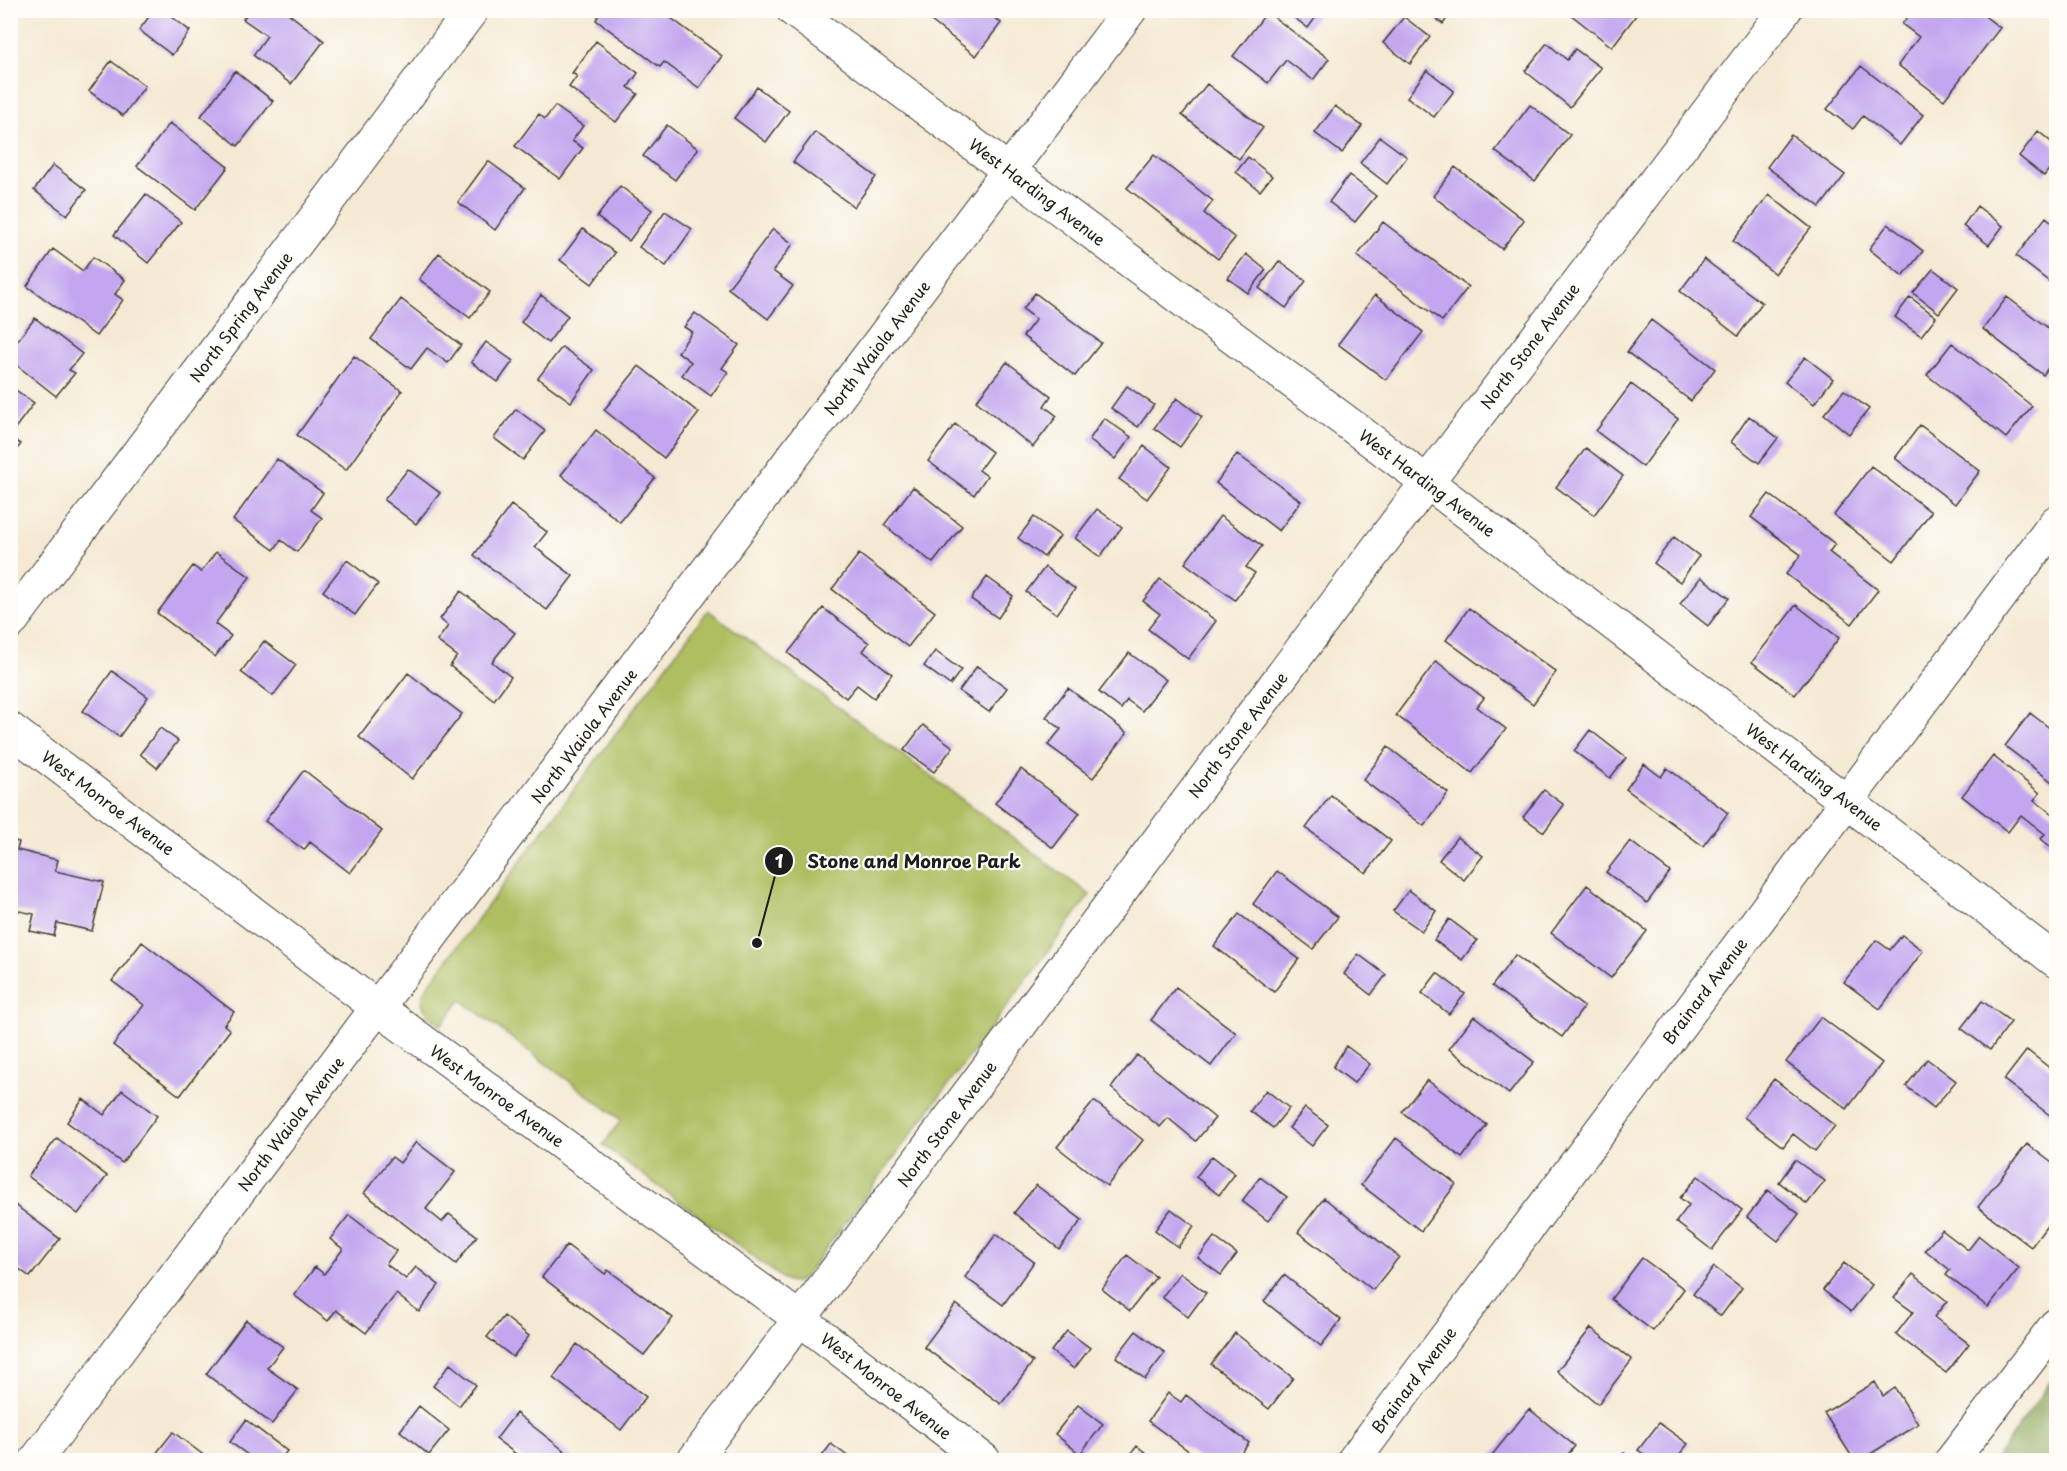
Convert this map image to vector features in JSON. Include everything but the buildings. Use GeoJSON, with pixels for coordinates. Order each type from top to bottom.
{"type":"FeatureCollection","features":[{"type":"Feature","properties":{"kind":"street","name":"North Spring Avenue"},"geometry":{"type":"LineString","coordinates":[[10,623],[472,10]]}},
{"type":"Feature","properties":{"kind":"street","name":"West Harding Avenue"},"geometry":{"type":"LineString","coordinates":[[793,10],[1427,482],[2056,961]]}},
{"type":"Feature","properties":{"kind":"street","name":"North Waiola Avenue"},"geometry":{"type":"LineString","coordinates":[[36,1461],[1130,10]]}},
{"type":"Feature","properties":{"kind":"street","name":"North Stone Avenue"},"geometry":{"type":"LineString","coordinates":[[694,1461],[1427,482],[1785,10]]}},
{"type":"Feature","properties":{"kind":"street","name":"Brainard Avenue"},"geometry":{"type":"LineString","coordinates":[[1354,1461],[2056,522]]}},
{"type":"Feature","properties":{"kind":"street","name":"West Monroe Avenue"},"geometry":{"type":"LineString","coordinates":[[10,729],[378,1008],[800,1319],[984,1461]]}},
{"type":"Feature","properties":{"kind":"street"},"geometry":{"type":"LineString","coordinates":[[1952,1461],[2056,1324]]}},
{"type":"Feature","properties":{"kind":"green space"},"geometry":{"type":"Polygon","coordinates":[[[708,610],[1090,895],[804,1278],[795,1283],[785,1280],[603,1145],[621,1120],[461,1000],[441,1025],[429,1015],[422,1002],[424,991],[708,610]]]}},
{"type":"Feature","properties":{"kind":"green space"},"geometry":{"type":"Polygon","coordinates":[[[2056,1374],[2056,1460],[1995,1460],[2056,1374]]]}},
{"type":"Feature","properties":{"kind":"place","name":"Stone and Monroe Park"},"geometry":{"type":"Point","coordinates":[757,943]}}]}
